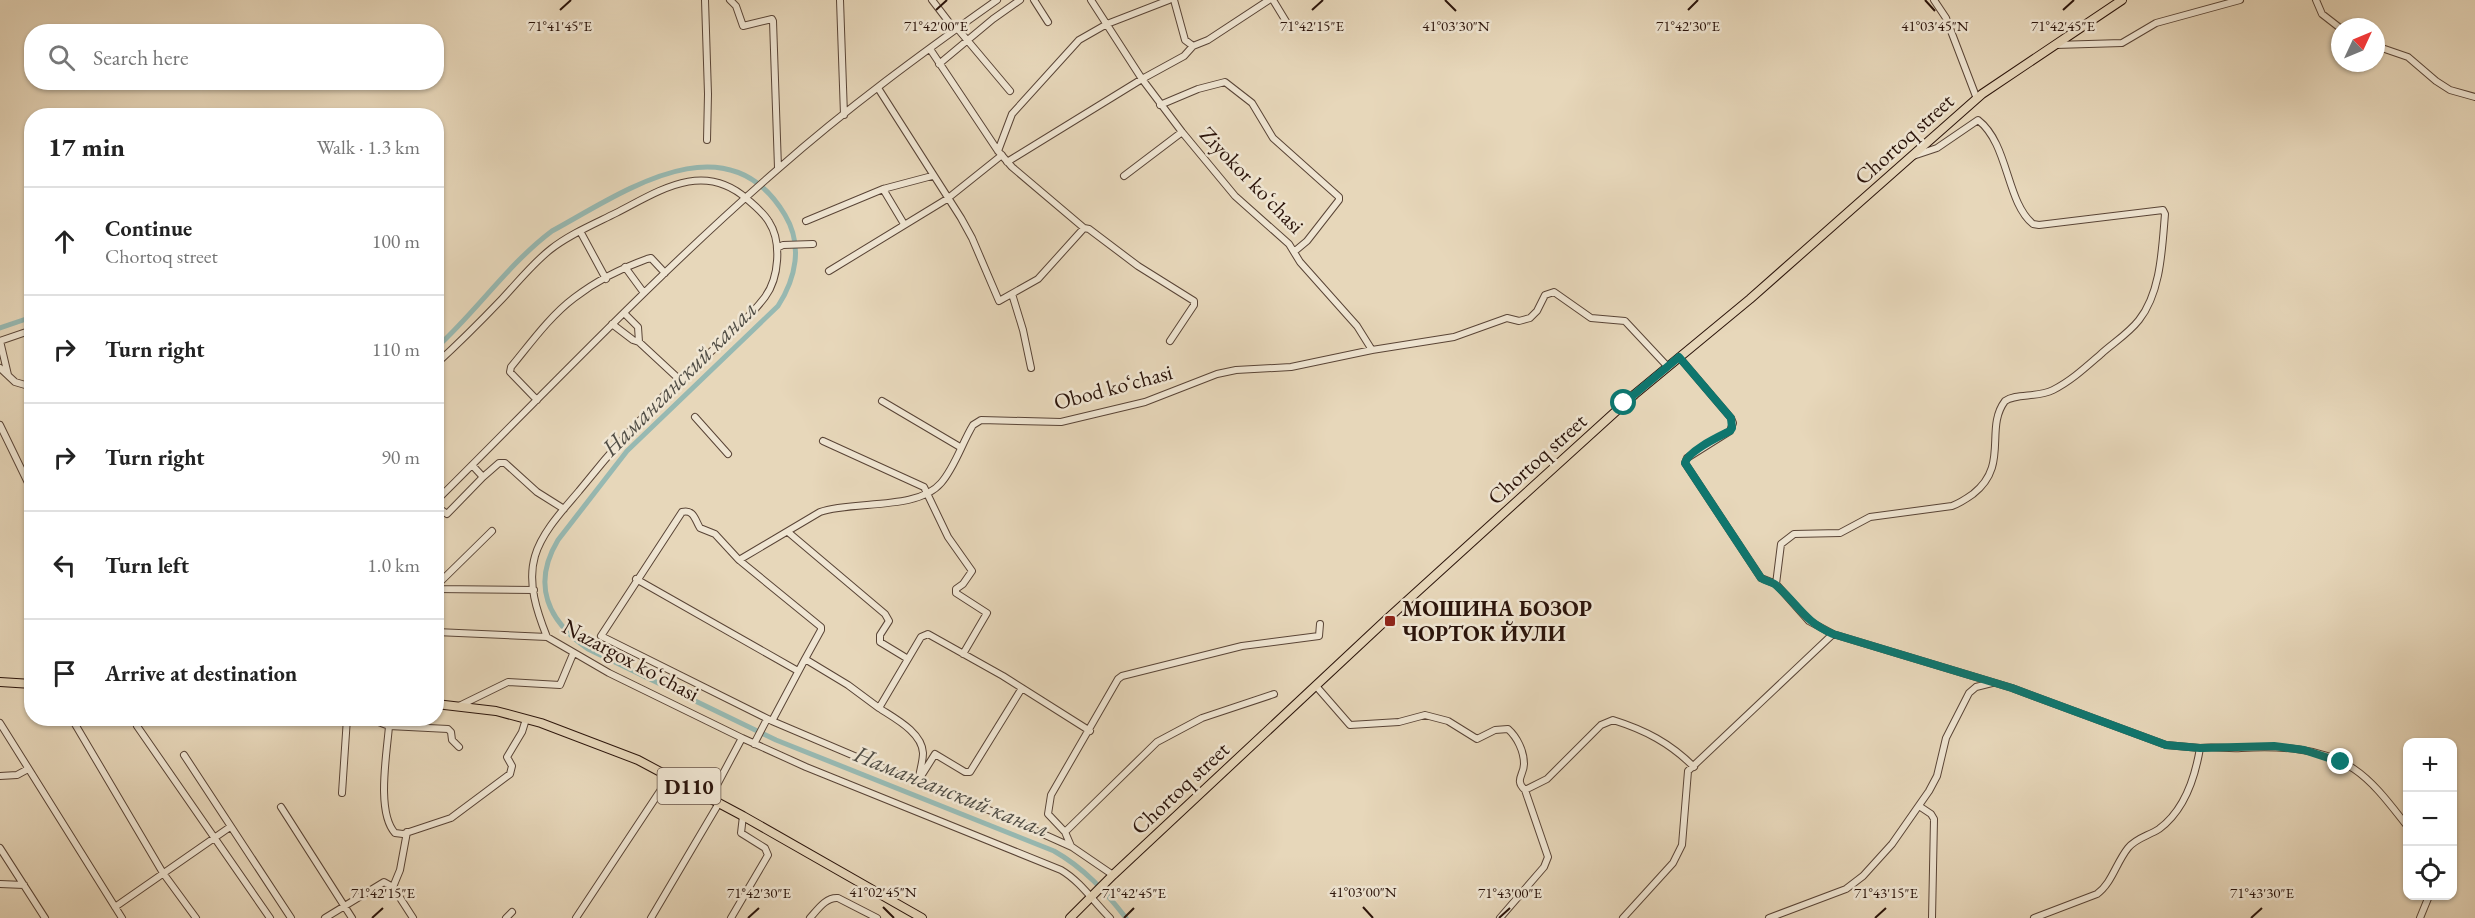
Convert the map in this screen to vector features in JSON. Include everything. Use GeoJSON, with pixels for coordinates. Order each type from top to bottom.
{"type":"FeatureCollection","features":[{"type":"Feature","properties":{"kind":"main road","name":"Chortoq street"},"geometry":{"type":"LineString","coordinates":[[1070,918],[1316,686],[1630,399],[1750,299],[1977,99],[2052,45],[2122,0]]}},
{"type":"Feature","properties":{"kind":"main road"},"geometry":{"type":"LineString","coordinates":[[0,682],[24,684]]}},
{"type":"Feature","properties":{"kind":"main road","name":"D110"},"geometry":{"type":"LineString","coordinates":[[444,705],[496,711],[526,719],[638,760],[743,816],[922,918]]}},
{"type":"Feature","properties":{"kind":"street"},"geometry":{"type":"LineString","coordinates":[[705,0],[708,140]]}},
{"type":"Feature","properties":{"kind":"street"},"geometry":{"type":"LineString","coordinates":[[730,0],[736,6],[743,26],[773,21],[778,168]]}},
{"type":"Feature","properties":{"kind":"street"},"geometry":{"type":"LineString","coordinates":[[840,0],[844,115]]}},
{"type":"Feature","properties":{"kind":"street"},"geometry":{"type":"LineString","coordinates":[[932,0],[1010,91]]}},
{"type":"Feature","properties":{"kind":"street"},"geometry":{"type":"LineString","coordinates":[[444,493],[612,324],[771,174],[878,88],[997,0]]}},
{"type":"Feature","properties":{"kind":"street"},"geometry":{"type":"LineString","coordinates":[[939,64],[993,19],[1020,0]]}},
{"type":"Feature","properties":{"kind":"street"},"geometry":{"type":"LineString","coordinates":[[1034,0],[1048,22]]}},
{"type":"Feature","properties":{"kind":"street","name":"Ziyokor koʻchasi"},"geometry":{"type":"LineString","coordinates":[[1091,0],[1160,105],[1235,196],[1273,228],[1295,251],[1300,262],[1357,326],[1372,350]]}},
{"type":"Feature","properties":{"kind":"street"},"geometry":{"type":"LineString","coordinates":[[829,271],[947,199],[1000,153],[1011,114],[1022,99],[1079,40],[1107,24],[1171,0],[1185,40],[1193,46]]}},
{"type":"Feature","properties":{"kind":"street"},"geometry":{"type":"LineString","coordinates":[[1007,162],[1142,79],[1184,56],[1193,46],[1208,40],[1271,0],[1287,23]]}},
{"type":"Feature","properties":{"kind":"street"},"geometry":{"type":"LineString","coordinates":[[1934,0],[1946,18],[1977,99]]}},
{"type":"Feature","properties":{"kind":"street"},"geometry":{"type":"LineString","coordinates":[[2052,45],[2122,43],[2157,23],[2240,0]]}},
{"type":"Feature","properties":{"kind":"street"},"geometry":{"type":"LineString","coordinates":[[2316,0],[2322,14],[2331,21]]}},
{"type":"Feature","properties":{"kind":"street"},"geometry":{"type":"LineString","coordinates":[[930,49],[1007,162],[1084,228],[1089,229],[1138,266],[1194,301],[1194,305],[1170,341]]}},
{"type":"Feature","properties":{"kind":"street"},"geometry":{"type":"LineString","coordinates":[[2385,49],[2408,57],[2450,90],[2475,97]]}},
{"type":"Feature","properties":{"kind":"street"},"geometry":{"type":"LineString","coordinates":[[1160,105],[1198,89],[1225,82],[1252,103],[1274,138],[1339,197],[1307,241],[1295,251]]}},
{"type":"Feature","properties":{"kind":"street"},"geometry":{"type":"LineString","coordinates":[[878,88],[972,238],[999,301],[1041,276],[1084,228]]}},
{"type":"Feature","properties":{"kind":"street"},"geometry":{"type":"LineString","coordinates":[[1776,584],[1781,544],[1794,534],[1840,532],[1870,517],[1952,506],[1963,501],[1977,490],[1990,474],[1995,453],[1998,417],[2005,401],[2014,397],[2040,395],[2073,377],[2133,327],[2144,312],[2154,290],[2166,214],[2163,210],[2033,224],[2022,208],[1998,147],[1978,120],[1937,148],[1912,156]]}},
{"type":"Feature","properties":{"kind":"street"},"geometry":{"type":"LineString","coordinates":[[1124,176],[1182,132]]}},
{"type":"Feature","properties":{"kind":"street"},"geometry":{"type":"LineString","coordinates":[[806,221],[883,189],[932,176]]}},
{"type":"Feature","properties":{"kind":"street","name":"Nazargox koʻchasi"},"geometry":{"type":"LineString","coordinates":[[444,356],[551,248],[580,231],[682,182],[703,180],[729,184],[746,198],[769,221],[780,246],[766,296],[615,447],[564,509],[542,540],[535,556],[532,573],[535,604],[547,637],[573,654],[754,744],[1061,870],[1079,882],[1110,918]]}},
{"type":"Feature","properties":{"kind":"street"},"geometry":{"type":"LineString","coordinates":[[883,189],[904,224]]}},
{"type":"Feature","properties":{"kind":"street"},"geometry":{"type":"LineString","coordinates":[[580,231],[606,279]]}},
{"type":"Feature","properties":{"kind":"street"},"geometry":{"type":"LineString","coordinates":[[780,246],[811,244]]}},
{"type":"Feature","properties":{"kind":"street"},"geometry":{"type":"LineString","coordinates":[[537,400],[510,372],[511,367],[573,299],[625,267],[651,258],[665,273]]}},
{"type":"Feature","properties":{"kind":"street"},"geometry":{"type":"LineString","coordinates":[[625,267],[644,293]]}},
{"type":"Feature","properties":{"kind":"street"},"geometry":{"type":"LineString","coordinates":[[1372,350],[1454,337],[1507,318],[1525,320],[1534,315],[1545,295],[1554,292],[1591,318],[1625,321],[1668,367]]}},
{"type":"Feature","properties":{"kind":"street"},"geometry":{"type":"LineString","coordinates":[[1012,294],[1031,368]]}},
{"type":"Feature","properties":{"kind":"street"},"geometry":{"type":"LineString","coordinates":[[624,313],[638,327],[639,342]]}},
{"type":"Feature","properties":{"kind":"street"},"geometry":{"type":"LineString","coordinates":[[612,324],[634,341],[639,342],[680,380]]}},
{"type":"Feature","properties":{"kind":"street"},"geometry":{"type":"LineString","coordinates":[[8,375],[0,341],[24,333]]}},
{"type":"Feature","properties":{"kind":"street","name":"Obod koʻchasi"},"geometry":{"type":"LineString","coordinates":[[928,492],[940,484],[973,425],[981,420],[1061,422],[1145,402],[1236,370],[1291,367],[1372,350]]}},
{"type":"Feature","properties":{"kind":"street"},"geometry":{"type":"LineString","coordinates":[[1679,357],[1733,423],[1730,431],[1687,458],[1685,463],[1761,578],[1776,584],[1809,621],[1833,634],[1994,683],[2166,745],[2200,748],[2274,746],[2304,750],[2341,762],[2355,770],[2385,799],[2403,821]]}},
{"type":"Feature","properties":{"kind":"street"},"geometry":{"type":"LineString","coordinates":[[0,368],[24,386]]}},
{"type":"Feature","properties":{"kind":"street"},"geometry":{"type":"LineString","coordinates":[[882,401],[960,447]]}},
{"type":"Feature","properties":{"kind":"street"},"geometry":{"type":"LineString","coordinates":[[695,417],[729,454]]}},
{"type":"Feature","properties":{"kind":"street"},"geometry":{"type":"LineString","coordinates":[[0,425],[24,475]]}},
{"type":"Feature","properties":{"kind":"street"},"geometry":{"type":"LineString","coordinates":[[823,441],[915,481],[928,492],[948,537],[972,571],[963,584],[956,589],[956,593],[987,613],[963,654]]}},
{"type":"Feature","properties":{"kind":"street"},"geometry":{"type":"LineString","coordinates":[[444,512],[447,514],[499,463],[505,463],[537,492],[564,509]]}},
{"type":"Feature","properties":{"kind":"street"},"geometry":{"type":"LineString","coordinates":[[472,465],[483,477]]}},
{"type":"Feature","properties":{"kind":"street"},"geometry":{"type":"LineString","coordinates":[[739,560],[820,512],[835,506],[904,501],[928,492]]}},
{"type":"Feature","properties":{"kind":"street"},"geometry":{"type":"LineString","coordinates":[[754,744],[770,720],[805,659],[821,627],[739,560],[715,534],[700,528],[695,516],[685,511],[678,516],[636,579],[601,634],[602,638],[770,720],[994,812],[1072,847],[1111,877]]}},
{"type":"Feature","properties":{"kind":"street"},"geometry":{"type":"LineString","coordinates":[[444,579],[492,531]]}},
{"type":"Feature","properties":{"kind":"street"},"geometry":{"type":"LineString","coordinates":[[788,532],[885,614],[889,621],[880,635],[880,642],[908,659]]}},
{"type":"Feature","properties":{"kind":"street"},"geometry":{"type":"LineString","coordinates":[[636,579],[798,671]]}},
{"type":"Feature","properties":{"kind":"street"},"geometry":{"type":"LineString","coordinates":[[444,587],[534,590]]}},
{"type":"Feature","properties":{"kind":"street"},"geometry":{"type":"LineString","coordinates":[[1072,847],[1065,832],[1048,814],[1048,807],[1062,775],[1090,731],[1116,682],[1122,676],[1241,646],[1319,636],[1320,624]]}},
{"type":"Feature","properties":{"kind":"street"},"geometry":{"type":"LineString","coordinates":[[444,632],[547,637]]}},
{"type":"Feature","properties":{"kind":"street"},"geometry":{"type":"LineString","coordinates":[[879,708],[921,637],[928,634],[1022,688],[1090,731]]}},
{"type":"Feature","properties":{"kind":"street"},"geometry":{"type":"LineString","coordinates":[[1623,918],[1673,863],[1682,845],[1688,771],[1833,634]]}},
{"type":"Feature","properties":{"kind":"street"},"geometry":{"type":"LineString","coordinates":[[459,706],[508,682],[560,685],[573,654]]}},
{"type":"Feature","properties":{"kind":"street"},"geometry":{"type":"LineString","coordinates":[[805,659],[848,685],[912,732],[921,744],[922,757],[918,782]]}},
{"type":"Feature","properties":{"kind":"street"},"geometry":{"type":"LineString","coordinates":[[1769,918],[1854,884],[1892,844],[1919,806],[1937,776],[1946,738],[1969,693],[1976,687],[1994,683]]}},
{"type":"Feature","properties":{"kind":"street"},"geometry":{"type":"LineString","coordinates":[[1316,686],[1350,724],[1389,723],[1425,715],[1448,721],[1477,739],[1495,730],[1508,729],[1522,751],[1524,766],[1519,779],[1520,784],[1525,790],[1548,857],[1544,867],[1500,918]]}},
{"type":"Feature","properties":{"kind":"street"},"geometry":{"type":"LineString","coordinates":[[918,782],[935,754],[965,772],[970,772],[1022,688]]}},
{"type":"Feature","properties":{"kind":"street"},"geometry":{"type":"LineString","coordinates":[[1065,832],[1157,742],[1202,718],[1274,694]]}},
{"type":"Feature","properties":{"kind":"street"},"geometry":{"type":"LineString","coordinates":[[459,747],[452,740],[448,729],[389,726],[384,805],[391,828],[398,834],[451,818],[512,773],[512,766],[507,756],[522,732],[526,719]]}},
{"type":"Feature","properties":{"kind":"street"},"geometry":{"type":"LineString","coordinates":[[1525,790],[1547,779],[1601,725],[1613,720],[1634,726],[1664,741],[1694,766]]}},
{"type":"Feature","properties":{"kind":"street"},"geometry":{"type":"LineString","coordinates":[[0,723],[122,918]]}},
{"type":"Feature","properties":{"kind":"street"},"geometry":{"type":"LineString","coordinates":[[76,726],[163,873],[196,918]]}},
{"type":"Feature","properties":{"kind":"street"},"geometry":{"type":"LineString","coordinates":[[137,726],[270,918]]}},
{"type":"Feature","properties":{"kind":"street"},"geometry":{"type":"LineString","coordinates":[[342,793],[346,726]]}},
{"type":"Feature","properties":{"kind":"street"},"geometry":{"type":"LineString","coordinates":[[710,798],[741,738]]}},
{"type":"Feature","properties":{"kind":"street"},"geometry":{"type":"LineString","coordinates":[[2034,918],[2097,894],[2104,889],[2126,850],[2134,841],[2157,830],[2179,809],[2195,775],[2200,748]]}},
{"type":"Feature","properties":{"kind":"street"},"geometry":{"type":"LineString","coordinates":[[184,755],[291,918]]}},
{"type":"Feature","properties":{"kind":"street"},"geometry":{"type":"LineString","coordinates":[[0,776],[17,775],[28,769]]}},
{"type":"Feature","properties":{"kind":"street"},"geometry":{"type":"LineString","coordinates":[[576,918],[669,776]]}},
{"type":"Feature","properties":{"kind":"street"},"geometry":{"type":"LineString","coordinates":[[651,918],[719,803]]}},
{"type":"Feature","properties":{"kind":"street"},"geometry":{"type":"LineString","coordinates":[[1919,806],[1931,813],[1934,819],[1932,918]]}},
{"type":"Feature","properties":{"kind":"street"},"geometry":{"type":"LineString","coordinates":[[281,807],[352,918]]}},
{"type":"Feature","properties":{"kind":"street"},"geometry":{"type":"LineString","coordinates":[[731,918],[768,855],[765,848],[741,833],[743,816]]}},
{"type":"Feature","properties":{"kind":"street"},"geometry":{"type":"LineString","coordinates":[[115,907],[230,827]]}},
{"type":"Feature","properties":{"kind":"street"},"geometry":{"type":"LineString","coordinates":[[393,887],[400,870],[407,832]]}},
{"type":"Feature","properties":{"kind":"street"},"geometry":{"type":"LineString","coordinates":[[0,848],[45,918]]}},
{"type":"Feature","properties":{"kind":"street"},"geometry":{"type":"LineString","coordinates":[[325,918],[382,882],[387,882],[393,887],[413,918]]}},
{"type":"Feature","properties":{"kind":"street"},"geometry":{"type":"LineString","coordinates":[[0,884],[24,885]]}},
{"type":"Feature","properties":{"kind":"street"},"geometry":{"type":"LineString","coordinates":[[810,918],[827,900],[838,897],[877,918]]}},
{"type":"Feature","properties":{"kind":"street"},"geometry":{"type":"LineString","coordinates":[[2420,918],[2427,900]]}},
{"type":"Feature","properties":{"kind":"street"},"geometry":{"type":"LineString","coordinates":[[506,918],[512,912]]}},
{"type":"Feature","properties":{"kind":"waterway","name":"Наманганский канал"},"geometry":{"type":"LineString","coordinates":[[444,341],[521,258],[552,231],[641,183],[673,172],[704,167],[734,171],[761,186],[785,215],[794,238],[793,273],[784,295],[778,306],[627,451],[558,540],[550,556],[545,587],[554,614],[574,638],[588,649],[776,740],[1054,851],[1093,881],[1126,918]]}},
{"type":"Feature","properties":{"kind":"waterway","name":"Наманганский канал"},"geometry":{"type":"LineString","coordinates":[[0,328],[24,320]]}},
{"type":"Feature","properties":{"kind":"place","name":"МОШИНА БОЗОР ЧОРТОК ЙУЛИ"},"geometry":{"type":"Point","coordinates":[1390,621]}},
{"type":"Feature","properties":{"kind":"route"},"geometry":{"type":"LineString","coordinates":[[1624,403],[1679,357],[1733,423],[1730,431],[1687,458],[1685,463],[1761,578],[1776,584],[1800,613],[1817,627],[1833,634],[2012,688],[2166,745],[2200,748],[2274,746],[2304,750],[2341,762]]}}]}
